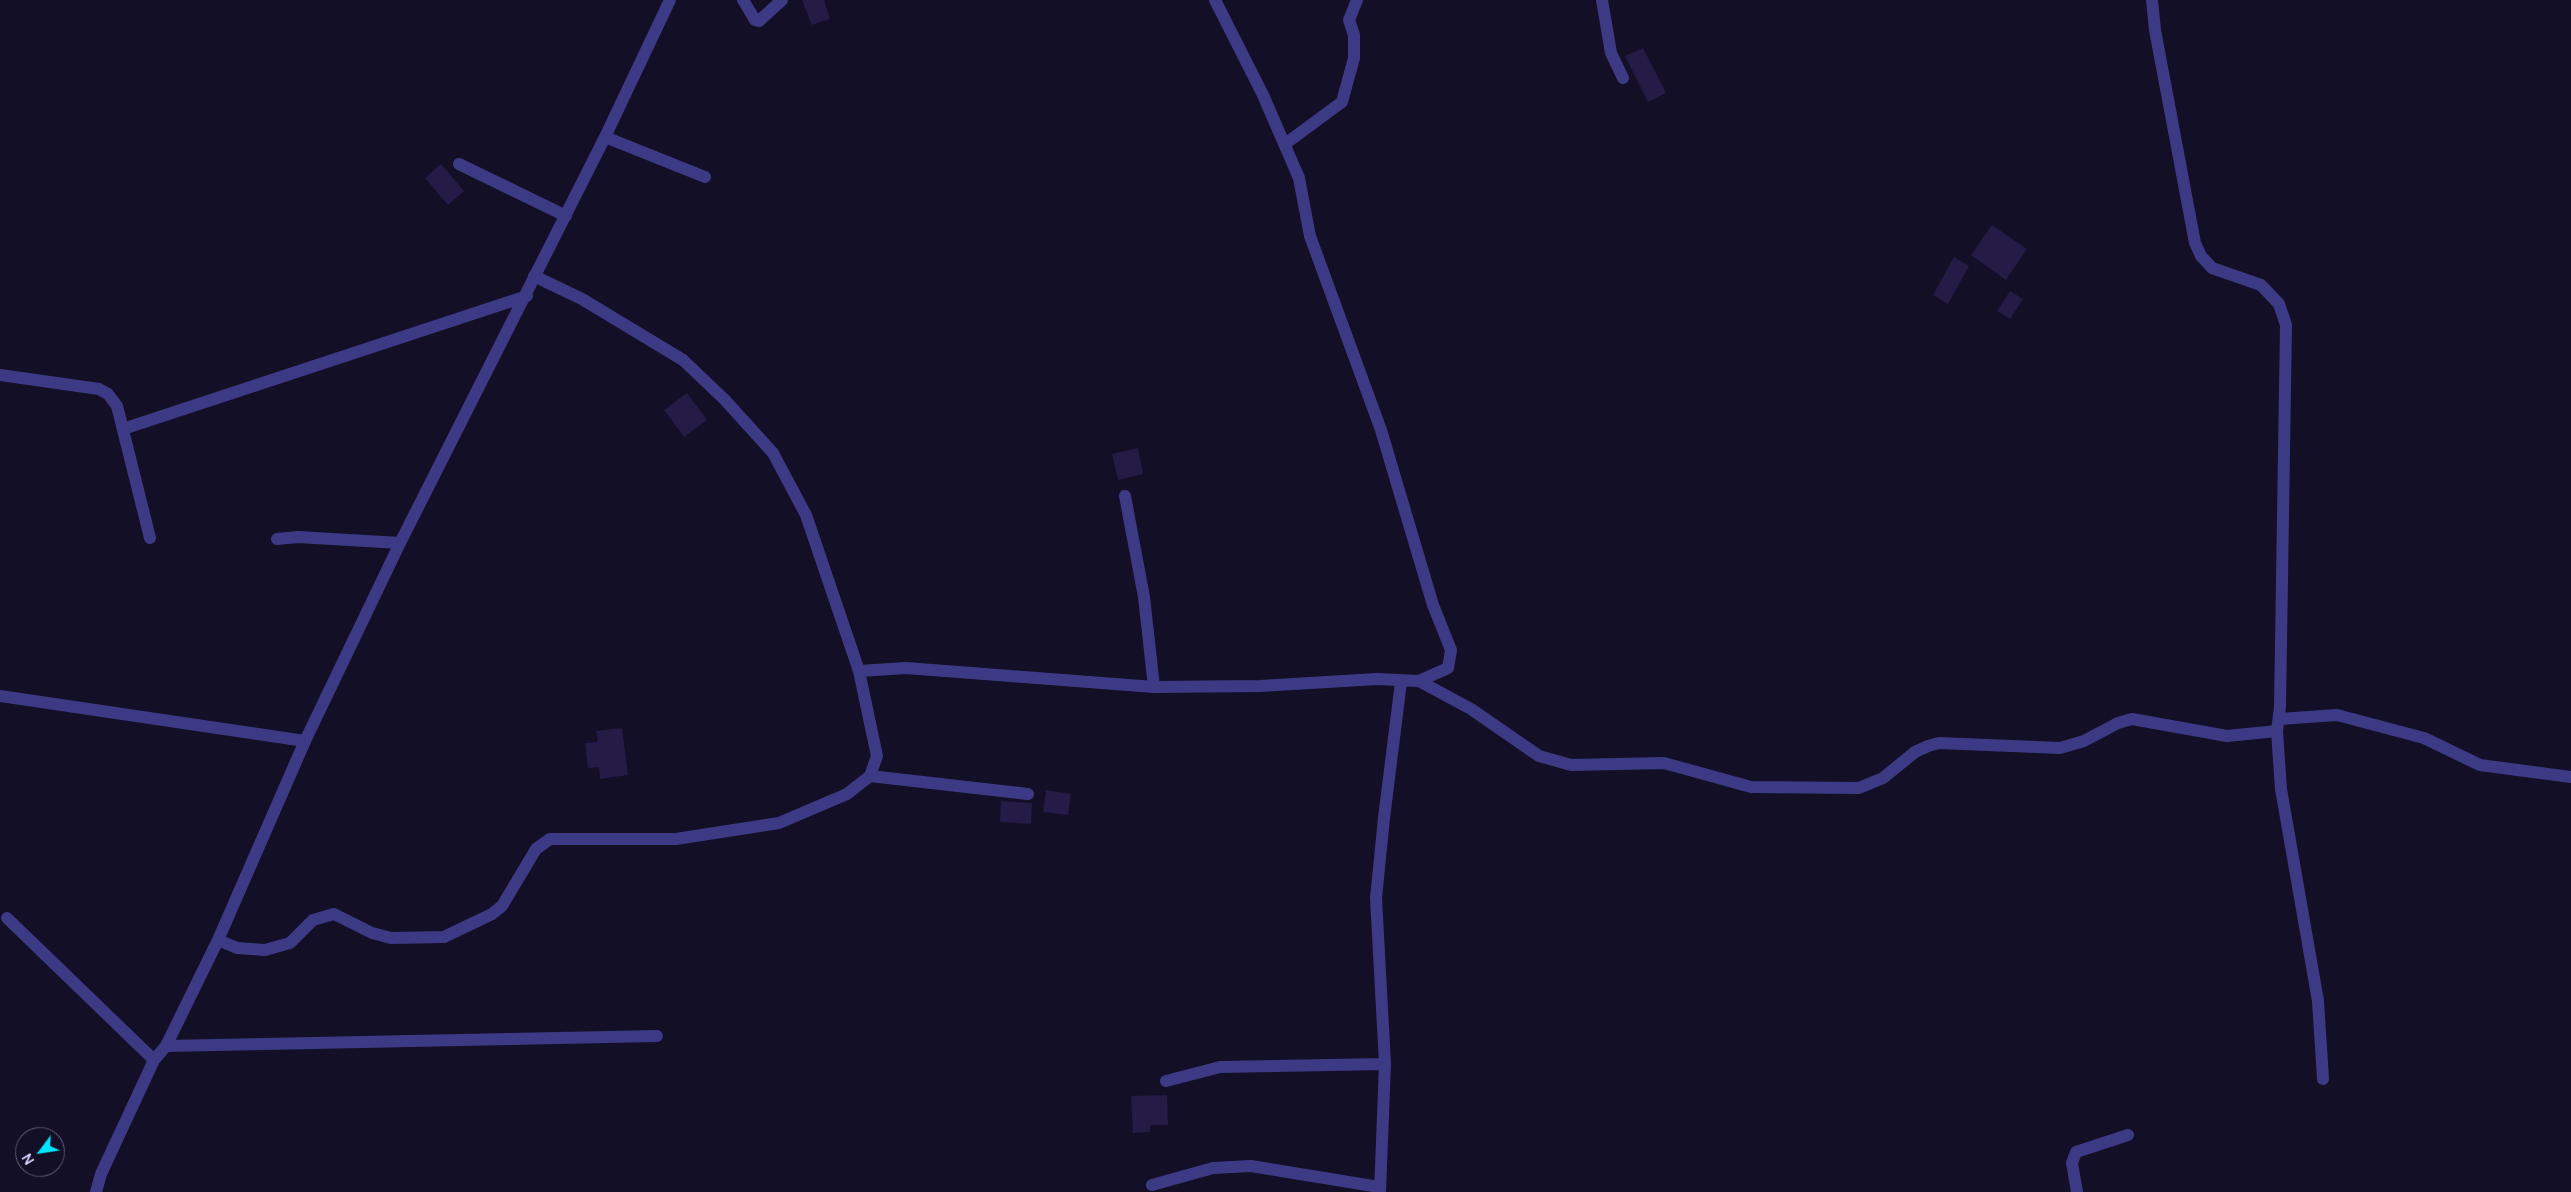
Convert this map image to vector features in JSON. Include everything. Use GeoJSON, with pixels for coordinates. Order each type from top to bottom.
{"type":"FeatureCollection","features":[{"type":"Feature","properties":{"kind":"street"},"geometry":{"type":"LineString","coordinates":[[96,1192],[101,1174],[154,1060],[166,1046],[218,940],[305,741],[400,543],[527,296],[534,276],[605,137],[670,0]]}},
{"type":"Feature","properties":{"kind":"street"},"geometry":{"type":"LineString","coordinates":[[743,0],[757,21],[782,0]]}},
{"type":"Feature","properties":{"kind":"street"},"geometry":{"type":"LineString","coordinates":[[859,671],[906,668],[1154,687],[1260,686],[1377,679],[1419,682],[1448,668],[1451,650],[1433,605],[1381,430],[1310,236],[1299,178],[1285,144],[1215,0]]}},
{"type":"Feature","properties":{"kind":"street"},"geometry":{"type":"LineString","coordinates":[[1285,144],[1342,102],[1354,58],[1354,35],[1349,20],[1357,0]]}},
{"type":"Feature","properties":{"kind":"street"},"geometry":{"type":"LineString","coordinates":[[1602,0],[1611,53],[1623,78]]}},
{"type":"Feature","properties":{"kind":"street"},"geometry":{"type":"LineString","coordinates":[[2152,0],[2155,30],[2195,243],[2201,256],[2212,268],[2261,284],[2279,304],[2286,325],[2278,725],[2281,789],[2318,1001],[2323,1079]]}},
{"type":"Feature","properties":{"kind":"street"},"geometry":{"type":"LineString","coordinates":[[605,137],[705,177]]}},
{"type":"Feature","properties":{"kind":"street"},"geometry":{"type":"LineString","coordinates":[[459,164],[566,216]]}},
{"type":"Feature","properties":{"kind":"street"},"geometry":{"type":"LineString","coordinates":[[218,940],[237,948],[266,950],[290,943],[313,920],[334,914],[372,933],[391,938],[444,937],[492,914],[502,906],[536,849],[550,839],[676,839],[779,823],[847,794],[870,776],[878,756],[859,671],[806,515],[773,453],[724,400],[683,360],[582,299],[534,276]]}},
{"type":"Feature","properties":{"kind":"street"},"geometry":{"type":"LineString","coordinates":[[123,429],[527,296]]}},
{"type":"Feature","properties":{"kind":"street"},"geometry":{"type":"LineString","coordinates":[[0,375],[99,388],[108,394],[117,406],[150,538]]}},
{"type":"Feature","properties":{"kind":"street"},"geometry":{"type":"LineString","coordinates":[[1125,496],[1144,597],[1154,687]]}},
{"type":"Feature","properties":{"kind":"street"},"geometry":{"type":"LineString","coordinates":[[278,539],[298,537],[400,543]]}},
{"type":"Feature","properties":{"kind":"street"},"geometry":{"type":"LineString","coordinates":[[1152,1185],[1213,1168],[1252,1166],[1379,1190],[1385,1064],[1376,898],[1401,682]]}},
{"type":"Feature","properties":{"kind":"street"},"geometry":{"type":"LineString","coordinates":[[1419,682],[1470,709],[1539,756],[1571,765],[1664,763],[1751,787],[1859,788],[1883,778],[1915,752],[1939,743],[2060,748],[2084,741],[2118,723],[2132,719],[2226,736],[2337,715],[2424,738],[2480,765],[2571,777]]}},
{"type":"Feature","properties":{"kind":"street"},"geometry":{"type":"LineString","coordinates":[[0,696],[305,741]]}},
{"type":"Feature","properties":{"kind":"street"},"geometry":{"type":"LineString","coordinates":[[870,776],[1028,794]]}},
{"type":"Feature","properties":{"kind":"street"},"geometry":{"type":"LineString","coordinates":[[8,918],[154,1060]]}},
{"type":"Feature","properties":{"kind":"street"},"geometry":{"type":"LineString","coordinates":[[166,1046],[658,1036]]}},
{"type":"Feature","properties":{"kind":"street"},"geometry":{"type":"LineString","coordinates":[[1166,1081],[1220,1067],[1385,1064]]}},
{"type":"Feature","properties":{"kind":"street"},"geometry":{"type":"LineString","coordinates":[[2077,1192],[2072,1163],[2076,1152],[2128,1135]]}},
{"type":"Feature","properties":{"kind":"building"},"geometry":{"type":"Polygon","coordinates":[[[802,0],[824,0],[830,19],[812,25],[802,0]]]}},
{"type":"Feature","properties":{"kind":"building"},"geometry":{"type":"Polygon","coordinates":[[[1643,48],[1666,93],[1648,102],[1625,56],[1643,48]]]}},
{"type":"Feature","properties":{"kind":"building"},"geometry":{"type":"Polygon","coordinates":[[[441,164],[464,191],[448,205],[425,178],[441,164]]]}},
{"type":"Feature","properties":{"kind":"building"},"geometry":{"type":"Polygon","coordinates":[[[1992,225],[2027,249],[2006,280],[1971,255],[1992,225]]]}},
{"type":"Feature","properties":{"kind":"building"},"geometry":{"type":"Polygon","coordinates":[[[1954,257],[1969,266],[1948,304],[1933,295],[1954,257]]]}},
{"type":"Feature","properties":{"kind":"building"},"geometry":{"type":"Polygon","coordinates":[[[2010,291],[2023,299],[2010,319],[1997,311],[2010,291]]]}},
{"type":"Feature","properties":{"kind":"building"},"geometry":{"type":"Polygon","coordinates":[[[687,393],[707,420],[684,437],[664,410],[687,393]]]}},
{"type":"Feature","properties":{"kind":"building"},"geometry":{"type":"Polygon","coordinates":[[[1138,448],[1143,474],[1118,480],[1112,454],[1138,448]]]}},
{"type":"Feature","properties":{"kind":"building"},"geometry":{"type":"Polygon","coordinates":[[[622,728],[628,775],[600,779],[599,767],[588,768],[585,743],[598,742],[596,731],[622,728]]]}},
{"type":"Feature","properties":{"kind":"building"},"geometry":{"type":"Polygon","coordinates":[[[1046,790],[1071,794],[1068,815],[1043,812],[1046,790]]]}},
{"type":"Feature","properties":{"kind":"building"},"geometry":{"type":"Polygon","coordinates":[[[1001,801],[1032,803],[1031,824],[1000,822],[1001,801]]]}},
{"type":"Feature","properties":{"kind":"building"},"geometry":{"type":"Polygon","coordinates":[[[1167,1095],[1168,1125],[1150,1125],[1150,1132],[1133,1133],[1131,1096],[1167,1095]]]}}]}
